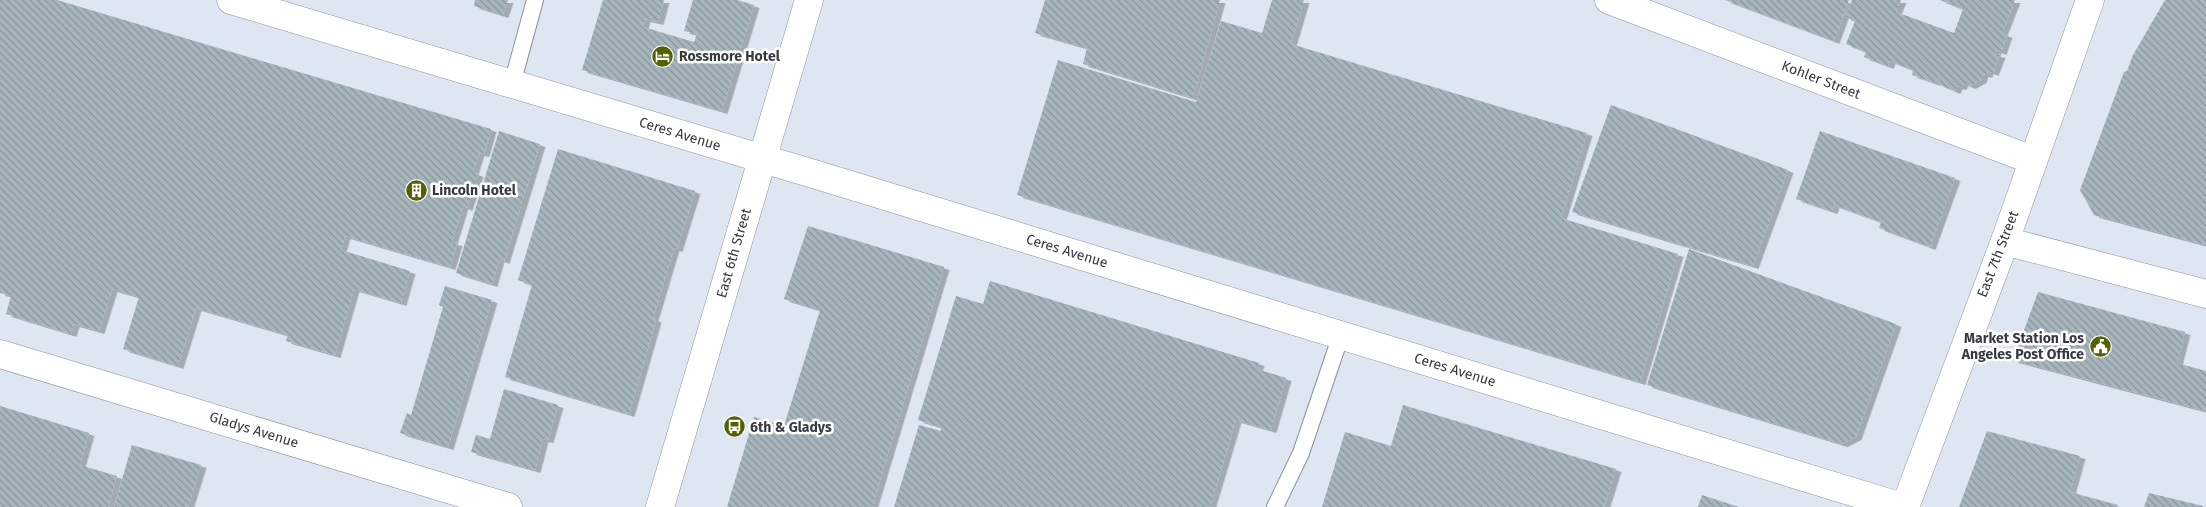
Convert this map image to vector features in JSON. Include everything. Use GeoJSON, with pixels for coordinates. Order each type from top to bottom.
{"type":"FeatureCollection","features":[{"type":"Feature","properties":{"kind":"street","name":"East 6th Street"},"geometry":{"type":"LineString","coordinates":[[660,507],[809,0]]}},
{"type":"Feature","properties":{"kind":"street","name":"Kohler Street"},"geometry":{"type":"LineString","coordinates":[[1609,0],[1640,5],[2032,160]]}},
{"type":"Feature","properties":{"kind":"street","name":"East 7th Street"},"geometry":{"type":"LineString","coordinates":[[1904,507],[2005,241],[2090,0]]}},
{"type":"Feature","properties":{"kind":"street","name":"Ceres Avenue"},"geometry":{"type":"LineString","coordinates":[[243,2],[1904,507]]}},
{"type":"Feature","properties":{"kind":"street"},"geometry":{"type":"LineString","coordinates":[[2005,241],[2206,294]]}},
{"type":"Feature","properties":{"kind":"street","name":"Gladys Avenue"},"geometry":{"type":"LineString","coordinates":[[0,354],[508,507]]}},
{"type":"Feature","properties":{"kind":"lane"},"geometry":{"type":"LineString","coordinates":[[512,84],[535,0]]}},
{"type":"Feature","properties":{"kind":"lane"},"geometry":{"type":"LineString","coordinates":[[1275,507],[1301,453],[1340,335]]}},
{"type":"Feature","properties":{"kind":"building"},"geometry":{"type":"Polygon","coordinates":[[[0,0],[57,0],[491,129],[484,154],[479,153],[473,172],[478,174],[467,208],[463,206],[452,242],[457,243],[450,267],[345,236],[341,250],[410,271],[401,303],[354,289],[335,355],[286,341],[288,335],[196,308],[178,366],[123,349],[139,297],[112,289],[99,331],[74,324],[71,334],[6,314],[11,296],[0,293],[0,0]]]}},
{"type":"Feature","properties":{"kind":"building"},"geometry":{"type":"Polygon","coordinates":[[[475,0],[508,0],[503,15],[474,6],[475,0]]]}},
{"type":"Feature","properties":{"kind":"building","name":"Rossmore Hotel"},"geometry":{"type":"Polygon","coordinates":[[[603,0],[664,0],[658,22],[645,19],[643,27],[694,42],[697,34],[684,31],[693,0],[737,0],[754,5],[722,111],[582,70],[603,0]]]}},
{"type":"Feature","properties":{"kind":"building"},"geometry":{"type":"Polygon","coordinates":[[[1045,0],[1220,0],[1193,98],[1083,64],[1087,48],[1035,33],[1045,0]]]}},
{"type":"Feature","properties":{"kind":"building"},"geometry":{"type":"Polygon","coordinates":[[[1272,0],[1304,0],[1291,44],[1587,133],[1561,218],[1678,254],[1640,382],[1017,195],[1058,60],[1196,102],[1221,21],[1262,33],[1272,0]]]}},
{"type":"Feature","properties":{"kind":"building"},"geometry":{"type":"Polygon","coordinates":[[[1725,0],[1849,0],[1834,41],[1725,0]]]}},
{"type":"Feature","properties":{"kind":"building"},"geometry":{"type":"Polygon","coordinates":[[[1852,0],[1901,0],[1896,12],[1954,33],[1963,9],[1940,0],[2015,0],[2002,33],[2007,35],[2001,52],[1996,50],[1995,54],[2000,55],[1993,73],[1988,71],[1987,75],[1983,74],[1981,80],[1970,86],[1963,83],[1961,87],[1957,86],[1955,91],[1938,84],[1940,79],[1937,78],[1935,83],[1912,75],[1913,70],[1890,61],[1888,66],[1864,57],[1866,52],[1846,44],[1855,21],[1845,17],[1852,0]]]}},
{"type":"Feature","properties":{"kind":"building"},"geometry":{"type":"Polygon","coordinates":[[[2165,0],[2206,0],[2206,245],[2094,215],[2080,190],[2124,72],[2127,71],[2133,55],[2165,0]]]}},
{"type":"Feature","properties":{"kind":"building"},"geometry":{"type":"Polygon","coordinates":[[[1611,105],[1788,170],[1753,266],[1572,212],[1611,105]]]}},
{"type":"Feature","properties":{"kind":"building"},"geometry":{"type":"Polygon","coordinates":[[[499,131],[540,144],[504,261],[499,259],[492,284],[456,273],[499,131]]]}},
{"type":"Feature","properties":{"kind":"building"},"geometry":{"type":"Polygon","coordinates":[[[1820,131],[1955,178],[1930,247],[1879,228],[1881,222],[1834,205],[1832,211],[1796,199],[1820,131]]]}},
{"type":"Feature","properties":{"kind":"building"},"geometry":{"type":"Polygon","coordinates":[[[558,149],[695,191],[677,249],[674,248],[653,318],[656,320],[629,414],[505,377],[532,285],[518,280],[558,149]]]}},
{"type":"Feature","properties":{"kind":"building"},"geometry":{"type":"Polygon","coordinates":[[[808,226],[944,267],[872,507],[727,507],[754,417],[784,426],[820,310],[784,299],[808,226]]]}},
{"type":"Feature","properties":{"kind":"building"},"geometry":{"type":"Polygon","coordinates":[[[1689,249],[1896,324],[1856,437],[1842,444],[1647,385],[1689,249]]]}},
{"type":"Feature","properties":{"kind":"building"},"geometry":{"type":"Polygon","coordinates":[[[990,281],[1259,363],[1257,369],[1286,378],[1271,430],[1236,420],[1210,507],[894,507],[919,425],[941,431],[941,427],[918,420],[956,296],[983,304],[990,281]]]}},
{"type":"Feature","properties":{"kind":"building"},"geometry":{"type":"Polygon","coordinates":[[[445,286],[492,300],[448,447],[400,433],[407,413],[411,415],[443,307],[439,305],[445,286]]]}},
{"type":"Feature","properties":{"kind":"building","name":"Market Station Los Angeles Post Office"},"geometry":{"type":"Polygon","coordinates":[[[2038,292],[2185,332],[2177,363],[2206,371],[2206,411],[2013,360],[2038,292]]]}},
{"type":"Feature","properties":{"kind":"building"},"geometry":{"type":"Polygon","coordinates":[[[504,389],[558,405],[548,440],[543,439],[535,470],[471,452],[476,435],[490,439],[504,389]]]}},
{"type":"Feature","properties":{"kind":"building"},"geometry":{"type":"Polygon","coordinates":[[[1403,405],[1616,469],[1604,507],[1322,507],[1345,432],[1391,446],[1403,405]]]}},
{"type":"Feature","properties":{"kind":"building"},"geometry":{"type":"Polygon","coordinates":[[[0,406],[89,433],[80,465],[117,476],[108,507],[0,507],[0,406]]]}},
{"type":"Feature","properties":{"kind":"building"},"geometry":{"type":"Polygon","coordinates":[[[1987,431],[2080,456],[2070,492],[2118,505],[2117,507],[1959,507],[1987,431]]]}},
{"type":"Feature","properties":{"kind":"building"},"geometry":{"type":"Polygon","coordinates":[[[132,445],[201,465],[188,507],[114,507],[132,445]]]}},
{"type":"Feature","properties":{"kind":"building"},"geometry":{"type":"Polygon","coordinates":[[[2149,493],[2203,506],[2203,507],[2144,507],[2149,493]]]}},
{"type":"Feature","properties":{"kind":"building"},"geometry":{"type":"Polygon","coordinates":[[[1702,495],[1739,507],[1698,507],[1702,495]]]}},
{"type":"Feature","properties":{"kind":"place","name":"Rossmore Hotel"},"geometry":{"type":"Point","coordinates":[663,56]}},
{"type":"Feature","properties":{"kind":"place","name":"Lincoln Hotel"},"geometry":{"type":"Point","coordinates":[416,190]}},
{"type":"Feature","properties":{"kind":"place","name":"Market Station Los Angeles Post Office"},"geometry":{"type":"Point","coordinates":[2100,346]}},
{"type":"Feature","properties":{"kind":"place","name":"6th & Gladys"},"geometry":{"type":"Point","coordinates":[734,427]}}]}
